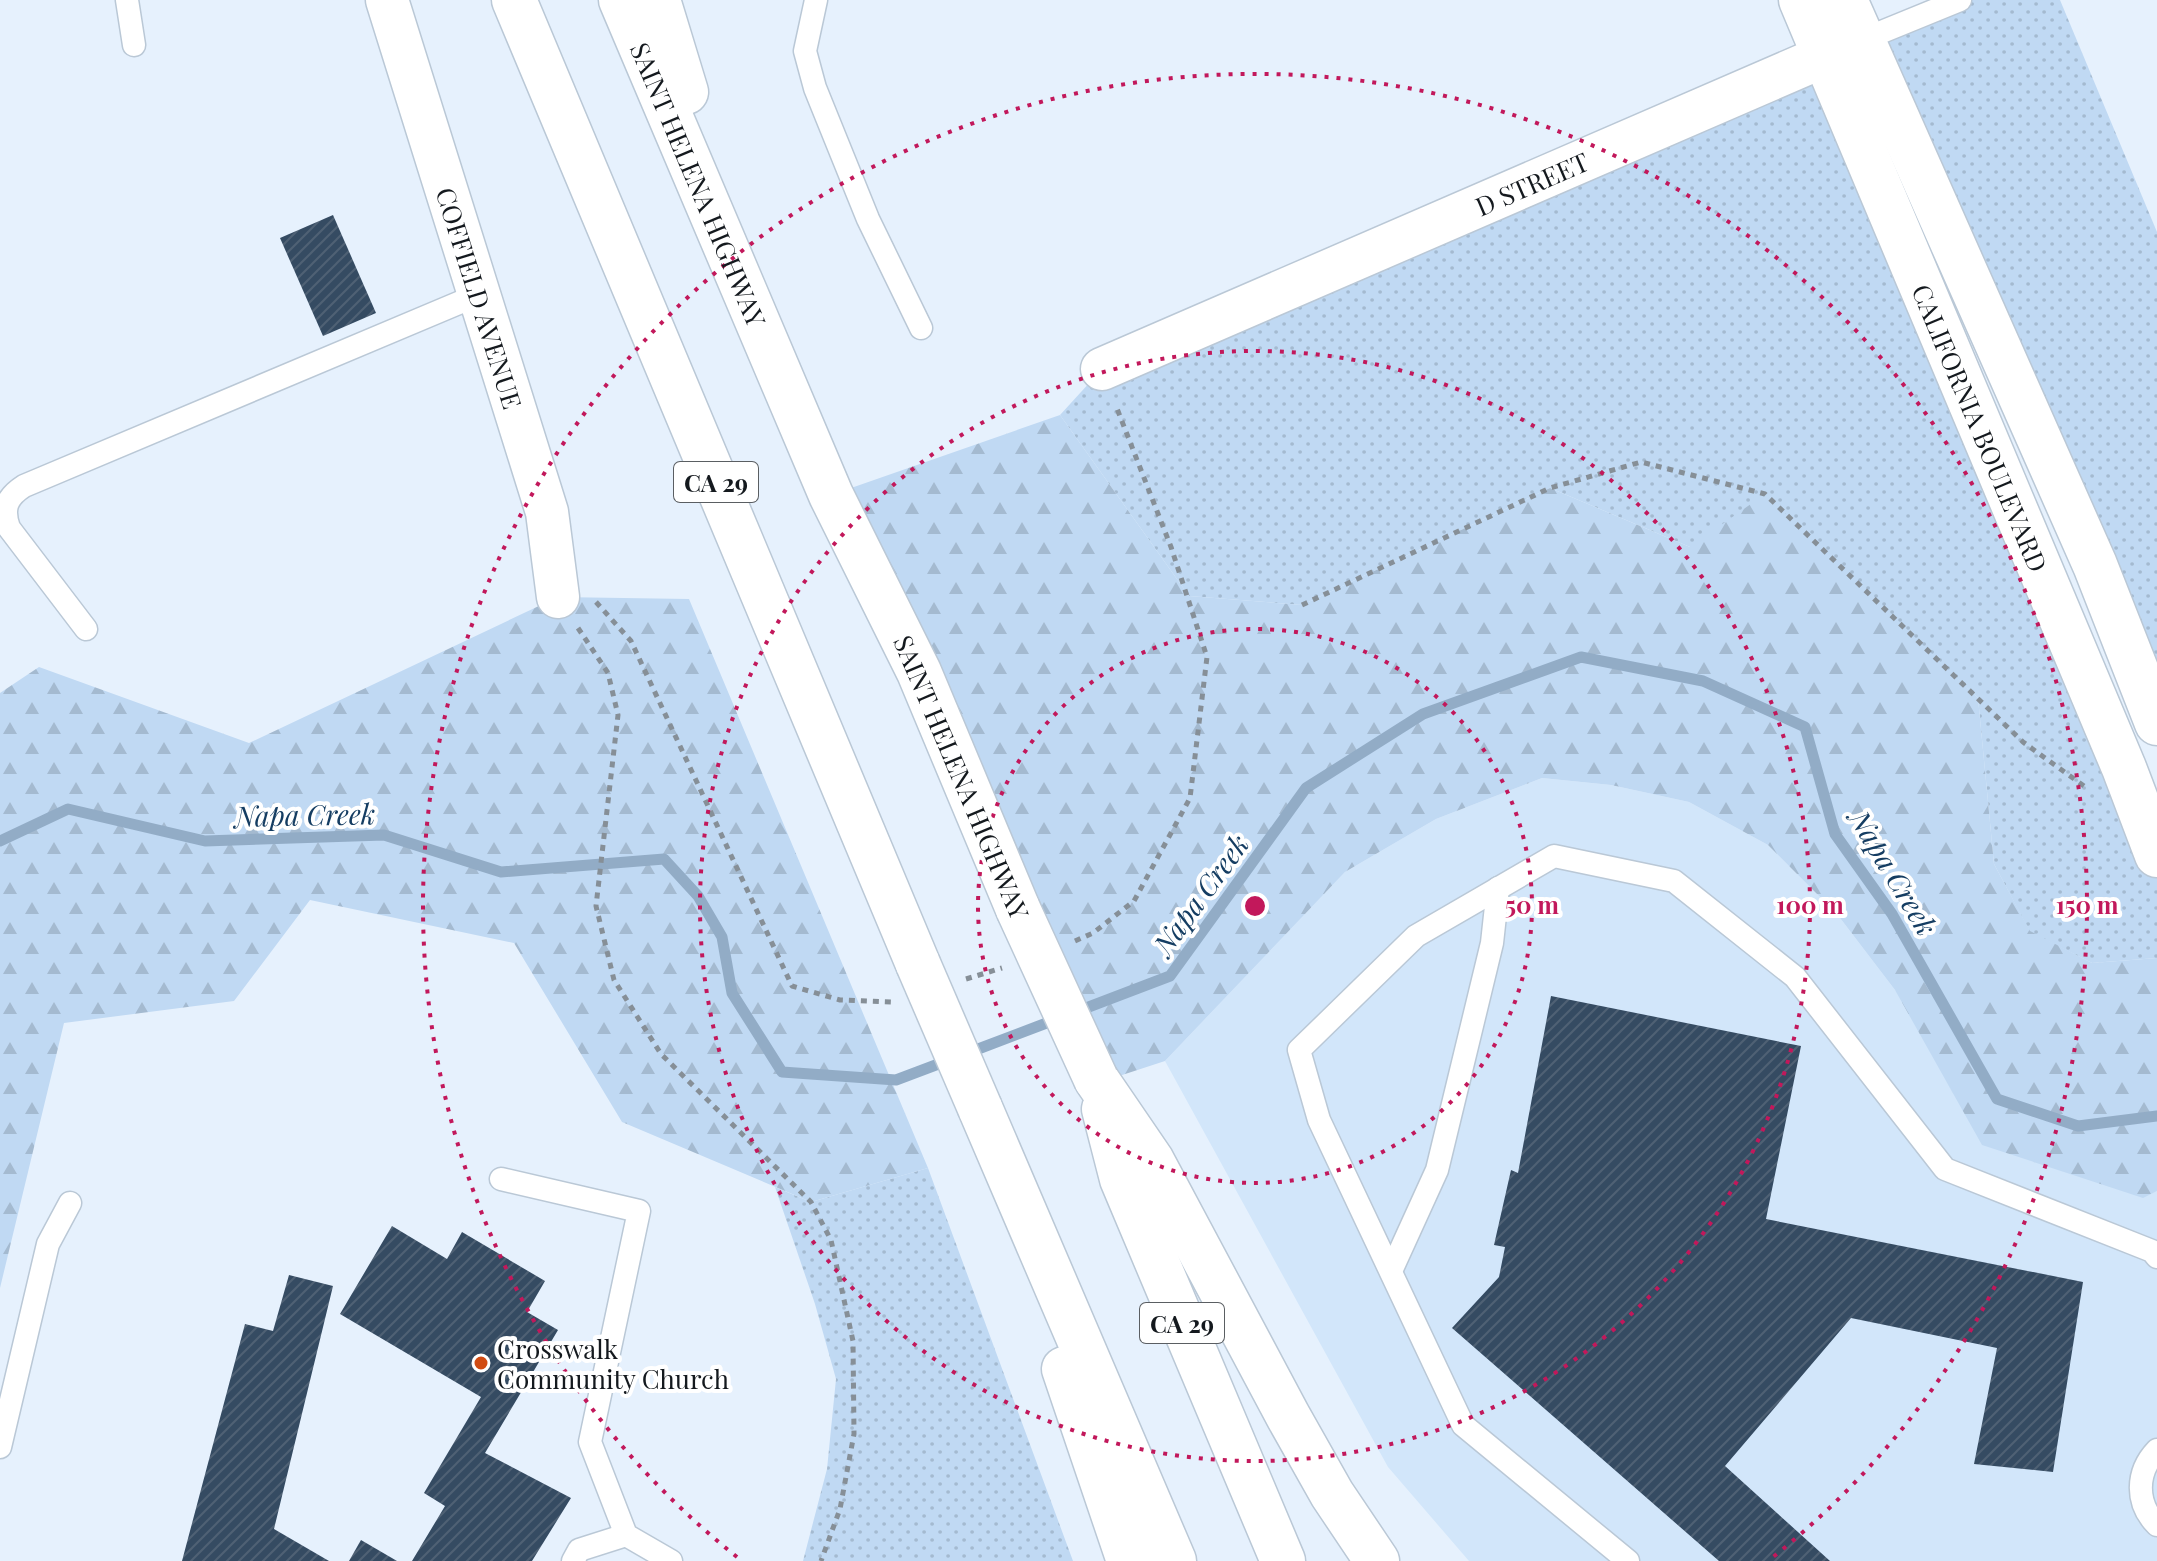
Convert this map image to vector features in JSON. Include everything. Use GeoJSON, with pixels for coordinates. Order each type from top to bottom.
{"type":"FeatureCollection","features":[{"type":"Feature","properties":{"kind":"main road","name":"CA 29"},"geometry":{"type":"LineString","coordinates":[[514,0],[918,964],[1174,1561]]}},
{"type":"Feature","properties":{"kind":"main road","name":"SAINT HELENA HIGHWAY"},"geometry":{"type":"LineString","coordinates":[[621,0],[831,495],[919,672],[1018,909],[1096,1079],[1122,1179],[1283,1561]]}},
{"type":"Feature","properties":{"kind":"main road"},"geometry":{"type":"LineString","coordinates":[[658,0],[749,301]]}},
{"type":"Feature","properties":{"kind":"main road","name":"CALIFORNIA BOULEVARD"},"geometry":{"type":"LineString","coordinates":[[1801,0],[1844,48],[2095,565],[2157,723]]}},
{"type":"Feature","properties":{"kind":"main road","name":"CALIFORNIA BOULEVARD"},"geometry":{"type":"LineString","coordinates":[[1845,0],[1844,48],[2157,855]]}},
{"type":"Feature","properties":{"kind":"main road"},"geometry":{"type":"LineString","coordinates":[[1096,1079],[1152,1161],[1288,1416],[1332,1494],[1377,1561]]}},
{"type":"Feature","properties":{"kind":"main road"},"geometry":{"type":"LineString","coordinates":[[980,1108],[1129,1561]]}},
{"type":"Feature","properties":{"kind":"street","name":"COFFIELD AVENUE"},"geometry":{"type":"LineString","coordinates":[[387,0],[547,512],[558,597]]}},
{"type":"Feature","properties":{"kind":"street","name":"D STREET"},"geometry":{"type":"LineString","coordinates":[[1102,369],[1844,48]]}},
{"type":"Feature","properties":{"kind":"lane"},"geometry":{"type":"LineString","coordinates":[[127,0],[134,45]]}},
{"type":"Feature","properties":{"kind":"lane"},"geometry":{"type":"LineString","coordinates":[[816,0],[805,51],[815,88],[868,219],[921,328]]}},
{"type":"Feature","properties":{"kind":"lane","name":"D STREET"},"geometry":{"type":"LineString","coordinates":[[1844,48],[1960,0]]}},
{"type":"Feature","properties":{"kind":"lane"},"geometry":{"type":"LineString","coordinates":[[86,629],[9,528],[5,516],[12,494],[24,486],[480,294]]}},
{"type":"Feature","properties":{"kind":"lane"},"geometry":{"type":"LineString","coordinates":[[1628,1561],[1463,1425],[1319,1120],[1299,1050],[1416,936],[1498,888],[1554,856],[1674,881],[1795,977],[1945,1169],[2152,1251],[2157,1257]]}},
{"type":"Feature","properties":{"kind":"lane"},"geometry":{"type":"LineString","coordinates":[[1391,1271],[1437,1170],[1492,943],[1498,888]]}},
{"type":"Feature","properties":{"kind":"lane"},"geometry":{"type":"LineString","coordinates":[[501,1179],[639,1211],[590,1442],[626,1535],[671,1561]]}},
{"type":"Feature","properties":{"kind":"lane"},"geometry":{"type":"LineString","coordinates":[[0,1447],[48,1244],[70,1203]]}},
{"type":"Feature","properties":{"kind":"lane"},"geometry":{"type":"LineString","coordinates":[[2157,1450],[2143,1468],[2139,1488],[2143,1506],[2157,1525]]}},
{"type":"Feature","properties":{"kind":"lane"},"geometry":{"type":"LineString","coordinates":[[573,1561],[579,1550],[626,1535]]}},
{"type":"Feature","properties":{"kind":"path"},"geometry":{"type":"LineString","coordinates":[[1302,605],[1550,488],[1641,462],[1765,494],[2023,742],[2099,797]]}},
{"type":"Feature","properties":{"kind":"path"},"geometry":{"type":"LineString","coordinates":[[558,597],[608,673],[618,715],[596,906],[614,980],[661,1054],[811,1202],[831,1240],[853,1341],[854,1434],[840,1509],[821,1561]]}},
{"type":"Feature","properties":{"kind":"shaded area"},"geometry":{"type":"Polygon","coordinates":[[[1542,778],[1611,785],[1689,802],[1768,845],[1837,914],[1895,990],[2142,1197],[2157,1191],[2157,1561],[1469,1561],[1388,1467],[1165,1061],[1345,872],[1436,819],[1542,778]]]}},
{"type":"Feature","properties":{"kind":"green space"},"geometry":{"type":"Polygon","coordinates":[[[1960,0],[2060,0],[2157,232],[2157,715],[1862,40],[1960,0]]]}},
{"type":"Feature","properties":{"kind":"green space"},"geometry":{"type":"Polygon","coordinates":[[[1825,56],[2157,855],[2157,958],[2092,963],[2030,932],[1994,864],[1978,698],[1887,613],[1690,547],[1550,488],[1302,605],[1189,596],[1060,415],[1102,369],[1825,56]]]}},
{"type":"Feature","properties":{"kind":"green space"},"geometry":{"type":"Polygon","coordinates":[[[1060,415],[1189,596],[1302,605],[1550,488],[1690,547],[1765,494],[1978,698],[1994,864],[2030,931],[2092,963],[2157,958],[2157,1191],[2143,1198],[1982,1145],[1895,990],[1837,914],[1768,845],[1689,802],[1611,785],[1542,778],[1436,819],[1345,872],[1165,1061],[1116,1077],[831,495],[1060,415]]]}},
{"type":"Feature","properties":{"kind":"green space"},"geometry":{"type":"Polygon","coordinates":[[[558,597],[689,599],[928,1168],[811,1202],[622,1122],[514,943],[310,900],[234,1001],[64,1023],[0,1288],[0,693],[39,667],[249,743],[558,597]]]}},
{"type":"Feature","properties":{"kind":"green space"},"geometry":{"type":"Polygon","coordinates":[[[928,1168],[1073,1561],[803,1561],[827,1469],[836,1379],[815,1304],[775,1187],[811,1202],[928,1168]]]}},
{"type":"Feature","properties":{"kind":"building"},"geometry":{"type":"Polygon","coordinates":[[[333,215],[376,313],[323,336],[280,238],[333,215]]]}},
{"type":"Feature","properties":{"kind":"building"},"geometry":{"type":"Polygon","coordinates":[[[1551,996],[1801,1046],[1766,1219],[2083,1282],[2053,1472],[1974,1464],[1997,1348],[1851,1318],[1725,1466],[1830,1561],[1719,1561],[1452,1328],[1499,1277],[1505,1247],[1494,1245],[1511,1170],[1518,1173],[1551,996]]]}},
{"type":"Feature","properties":{"kind":"building","name":"Crosswalk Community Church"},"geometry":{"type":"Polygon","coordinates":[[[392,1226],[447,1259],[462,1232],[545,1281],[527,1312],[558,1330],[485,1453],[571,1498],[532,1561],[412,1561],[445,1506],[424,1493],[481,1397],[340,1314],[392,1226]]]}},
{"type":"Feature","properties":{"kind":"building"},"geometry":{"type":"Polygon","coordinates":[[[289,1275],[333,1286],[274,1529],[329,1561],[182,1561],[245,1324],[273,1331],[289,1275]]]}},
{"type":"Feature","properties":{"kind":"building"},"geometry":{"type":"Polygon","coordinates":[[[361,1540],[397,1561],[349,1561],[361,1540]]]}},
{"type":"Feature","properties":{"kind":"waterway","name":"Napa Creek"},"geometry":{"type":"LineString","coordinates":[[1073,1013],[1170,976],[1306,788],[1423,714],[1581,657],[1703,681],[1805,727],[1835,834],[1892,914],[1997,1099],[2078,1126],[2157,1116]]}},
{"type":"Feature","properties":{"kind":"waterway","name":"Napa Creek"},"geometry":{"type":"LineString","coordinates":[[0,841],[68,809],[205,841],[384,835],[501,872],[664,859],[698,896],[722,937],[732,993],[782,1072],[896,1080],[949,1060]]}},
{"type":"Feature","properties":{"kind":"waterway","name":"Napa Creek"},"geometry":{"type":"LineString","coordinates":[[965,1054],[1057,1019]]}},
{"type":"Feature","properties":{"kind":"place","name":"Crosswalk Community Church"},"geometry":{"type":"Point","coordinates":[481,1363]}}]}
